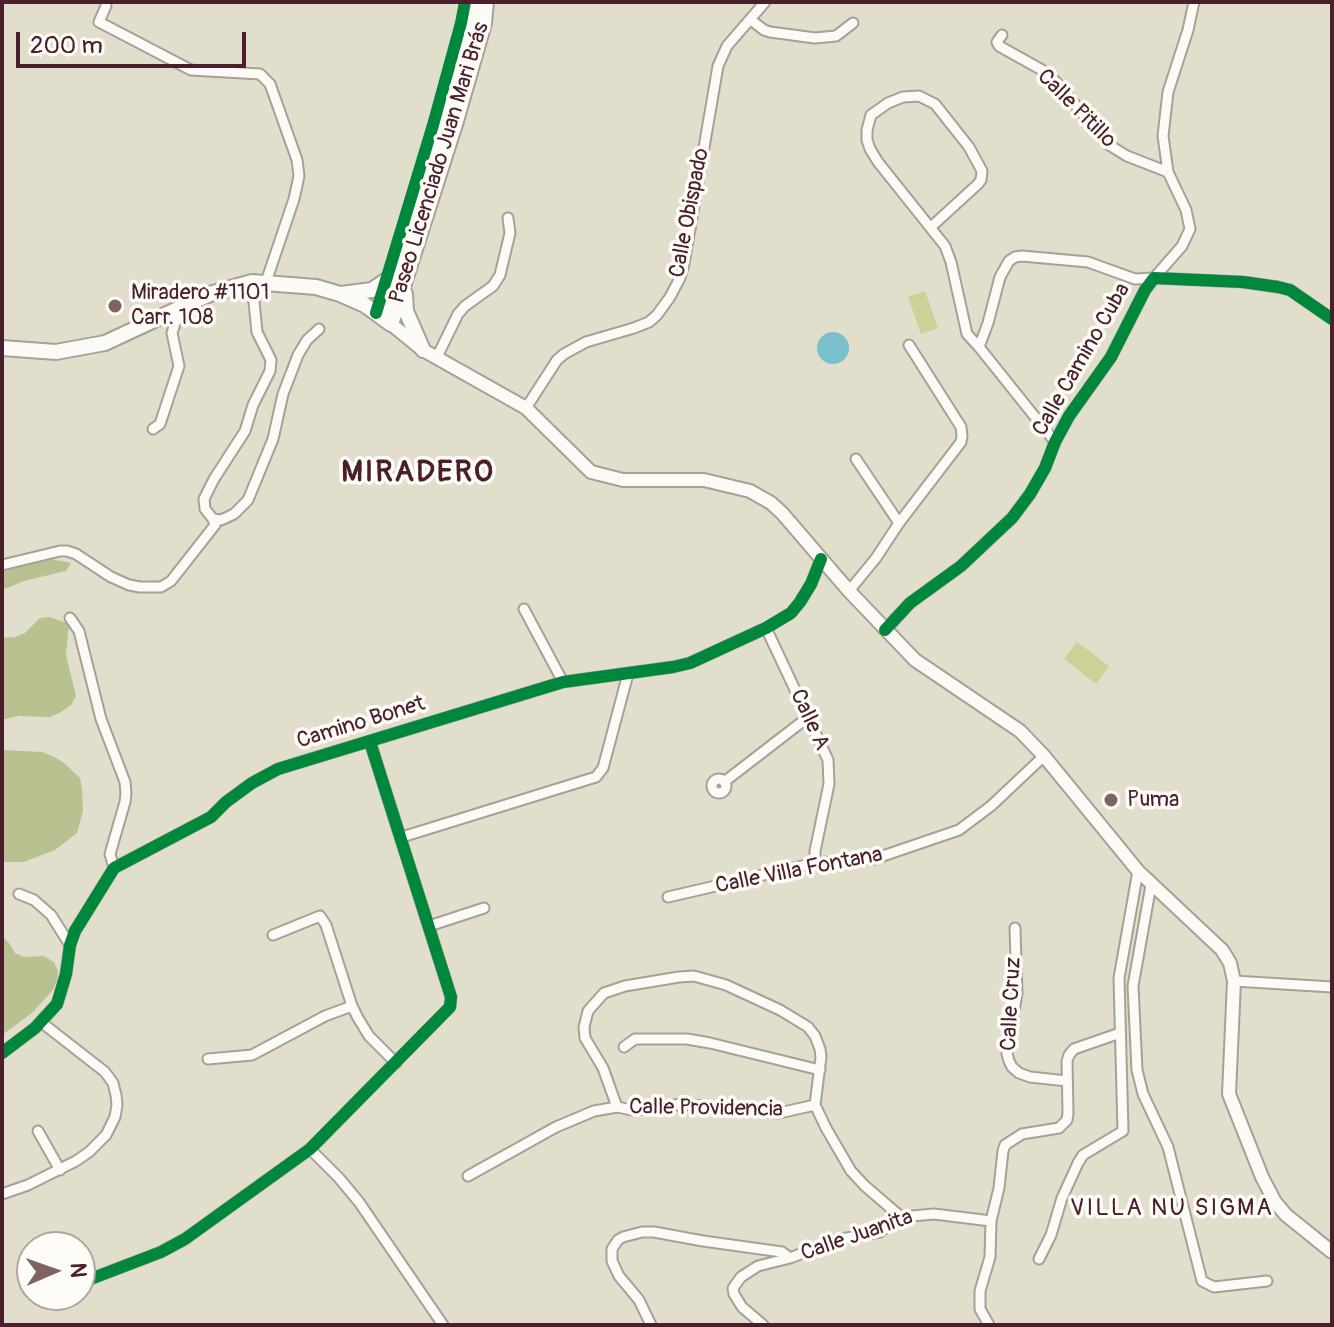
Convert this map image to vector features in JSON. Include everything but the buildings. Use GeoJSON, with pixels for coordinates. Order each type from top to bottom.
{"type":"FeatureCollection","features":[{"type":"Feature","properties":{"kind":"main road","name":"Paseo Licenciado Juan Mari Brás"},"geometry":{"type":"LineString","coordinates":[[387,321],[399,262],[438,138],[471,20],[473,2]]}},
{"type":"Feature","properties":{"kind":"main road","name":"Paseo Licenciado Juan Mari Brás"},"geometry":{"type":"LineString","coordinates":[[387,321],[406,280],[456,121],[484,23],[486,2]]}},
{"type":"Feature","properties":{"kind":"main road"},"geometry":{"type":"LineString","coordinates":[[340,294],[372,290],[382,285],[399,262]]}},
{"type":"Feature","properties":{"kind":"main road"},"geometry":{"type":"LineString","coordinates":[[406,280],[406,311],[430,354]]}},
{"type":"Feature","properties":{"kind":"main road"},"geometry":{"type":"LineString","coordinates":[[2,348],[56,352],[105,343],[210,294],[259,282],[316,287],[365,305],[430,354],[526,408],[591,472],[623,480],[704,480],[750,491],[782,513],[849,591],[915,660],[1020,731],[1138,871],[1222,950],[1230,963],[1234,981],[1229,1094],[1275,1202],[1286,1215],[1332,1252]]}},
{"type":"Feature","properties":{"kind":"street","name":"Calle Obispado"},"geometry":{"type":"LineString","coordinates":[[526,408],[564,354],[586,342],[649,322],[670,297],[684,264],[718,66],[727,46],[765,2]]}},
{"type":"Feature","properties":{"kind":"street"},"geometry":{"type":"LineString","coordinates":[[979,347],[1000,277],[1015,257],[1088,262],[1135,279],[1154,278],[1182,246],[1190,229],[1186,210],[1168,172],[1163,136],[1168,92],[1194,2]]}},
{"type":"Feature","properties":{"kind":"street"},"geometry":{"type":"LineString","coordinates":[[2,565],[67,551],[120,581],[140,587],[161,587],[171,581],[215,525],[205,509],[204,499],[245,431],[253,405],[270,371],[271,360],[259,338],[259,282],[294,199],[299,176],[297,160],[270,84],[260,74],[191,70],[99,22],[106,6]]}},
{"type":"Feature","properties":{"kind":"street"},"geometry":{"type":"LineString","coordinates":[[751,20],[770,32],[815,38],[836,36],[853,23]]}},
{"type":"Feature","properties":{"kind":"street","name":"Calle Pitillo"},"geometry":{"type":"LineString","coordinates":[[1002,35],[997,42],[999,46],[1042,70],[1057,83],[1109,145],[1127,156],[1168,172]]}},
{"type":"Feature","properties":{"kind":"street"},"geometry":{"type":"LineString","coordinates":[[931,227],[978,184],[982,171],[969,147],[935,104],[919,96],[903,97],[871,115],[867,140],[878,162],[931,227],[941,239],[948,253],[967,334],[1055,442]]}},
{"type":"Feature","properties":{"kind":"street"},"geometry":{"type":"LineString","coordinates":[[430,354],[465,306],[493,286],[500,275],[510,233],[508,218]]}},
{"type":"Feature","properties":{"kind":"street","name":"Calle Camino Cuba"},"geometry":{"type":"LineString","coordinates":[[885,630],[910,603],[961,566],[1012,518],[1030,494],[1055,442],[1082,395],[1111,357],[1154,278],[1243,282],[1278,287],[1290,290],[1332,319]]}},
{"type":"Feature","properties":{"kind":"street"},"geometry":{"type":"LineString","coordinates":[[153,429],[160,424],[179,366],[172,333],[180,308]]}},
{"type":"Feature","properties":{"kind":"street"},"geometry":{"type":"LineString","coordinates":[[213,519],[221,520],[234,514],[248,500],[273,439],[283,394],[298,355],[303,344],[319,329]]}},
{"type":"Feature","properties":{"kind":"street"},"geometry":{"type":"LineString","coordinates":[[849,591],[961,442],[961,427],[909,345]]}},
{"type":"Feature","properties":{"kind":"street"},"geometry":{"type":"LineString","coordinates":[[856,459],[899,523]]}},
{"type":"Feature","properties":{"kind":"street","name":"Camino Bonet"},"geometry":{"type":"LineString","coordinates":[[114,868],[211,817],[252,783],[278,769],[563,682],[690,663],[791,613],[811,584],[821,559]]}},
{"type":"Feature","properties":{"kind":"street"},"geometry":{"type":"LineString","coordinates":[[524,609],[563,682]]}},
{"type":"Feature","properties":{"kind":"street"},"geometry":{"type":"LineString","coordinates":[[2,1053],[41,1022],[57,1004],[75,931],[114,868],[110,854],[125,802],[125,782],[101,719],[79,631],[70,618]]}},
{"type":"Feature","properties":{"kind":"street","name":"Calle A"},"geometry":{"type":"LineString","coordinates":[[766,628],[828,760],[828,791],[815,863]]}},
{"type":"Feature","properties":{"kind":"street"},"geometry":{"type":"LineString","coordinates":[[402,837],[596,777],[603,768],[628,674]]}},
{"type":"Feature","properties":{"kind":"street"},"geometry":{"type":"LineString","coordinates":[[724,782],[807,718]]}},
{"type":"Feature","properties":{"kind":"street"},"geometry":{"type":"LineString","coordinates":[[96,1277],[161,1252],[185,1239],[310,1149],[447,1011],[451,1003],[429,926],[370,742]]}},
{"type":"Feature","properties":{"kind":"street","name":"Calle Villa Fontana"},"geometry":{"type":"LineString","coordinates":[[668,897],[815,863],[874,859],[959,830],[991,806],[1044,756]]}},
{"type":"Feature","properties":{"kind":"street"},"geometry":{"type":"LineString","coordinates":[[1039,1259],[1051,1235],[1062,1198],[1083,1155],[1123,1131],[1120,970],[1138,871]]}},
{"type":"Feature","properties":{"kind":"street"},"geometry":{"type":"LineString","coordinates":[[1151,885],[1133,986],[1137,1070],[1143,1094],[1168,1147],[1202,1281],[1214,1287],[1267,1281]]}},
{"type":"Feature","properties":{"kind":"street"},"geometry":{"type":"LineString","coordinates":[[19,894],[34,900],[51,915],[70,945]]}},
{"type":"Feature","properties":{"kind":"street"},"geometry":{"type":"LineString","coordinates":[[429,926],[484,908]]}},
{"type":"Feature","properties":{"kind":"street"},"geometry":{"type":"LineString","coordinates":[[273,935],[320,916],[326,925],[352,1006],[369,1036],[396,1063]]}},
{"type":"Feature","properties":{"kind":"street","name":"Calle Cruz"},"geometry":{"type":"LineString","coordinates":[[1015,928],[1017,993],[1007,1054],[1009,1061],[1019,1073],[1030,1077],[1067,1081]]}},
{"type":"Feature","properties":{"kind":"street"},"geometry":{"type":"LineString","coordinates":[[617,1107],[603,1068],[585,1038],[588,1011],[604,993],[625,986],[694,976],[740,991],[780,1010],[808,1027],[815,1036],[820,1049],[815,1105],[851,1171],[901,1217]]}},
{"type":"Feature","properties":{"kind":"street"},"geometry":{"type":"LineString","coordinates":[[1234,981],[1332,987]]}},
{"type":"Feature","properties":{"kind":"street"},"geometry":{"type":"LineString","coordinates":[[208,1059],[252,1055],[325,1016],[352,1006]]}},
{"type":"Feature","properties":{"kind":"street"},"geometry":{"type":"LineString","coordinates":[[2,1194],[60,1170],[89,1152],[106,1135],[115,1117],[116,1095],[113,1083],[105,1072],[41,1022]]}},
{"type":"Feature","properties":{"kind":"street"},"geometry":{"type":"LineString","coordinates":[[989,1325],[980,1309],[979,1300],[990,1257],[991,1221],[1005,1145],[1022,1134],[1053,1131],[1064,1124],[1068,1113],[1067,1061],[1072,1051],[1120,1033]]}},
{"type":"Feature","properties":{"kind":"street"},"geometry":{"type":"LineString","coordinates":[[624,1047],[635,1039],[687,1039],[820,1070]]}},
{"type":"Feature","properties":{"kind":"street","name":"Calle Providencia"},"geometry":{"type":"LineString","coordinates":[[468,1176],[569,1121],[594,1111],[681,1104],[779,1113],[815,1105]]}},
{"type":"Feature","properties":{"kind":"street"},"geometry":{"type":"LineString","coordinates":[[38,1131],[60,1170]]}},
{"type":"Feature","properties":{"kind":"street"},"geometry":{"type":"LineString","coordinates":[[310,1149],[359,1202],[443,1325]]}},
{"type":"Feature","properties":{"kind":"street","name":"Calle Juanita"},"geometry":{"type":"LineString","coordinates":[[763,1325],[742,1307],[733,1288],[747,1272],[758,1266],[790,1258],[836,1240],[880,1232],[901,1217],[934,1214],[991,1221]]}},
{"type":"Feature","properties":{"kind":"street"},"geometry":{"type":"LineString","coordinates":[[651,1325],[639,1300],[619,1276],[612,1261],[612,1249],[623,1237],[654,1232],[782,1252],[790,1258]]}},
{"type":"Feature","properties":{"kind":"green space"},"geometry":{"type":"Polygon","coordinates":[[[925,291],[938,328],[921,334],[908,297],[925,291]]]}},
{"type":"Feature","properties":{"kind":"green space"},"geometry":{"type":"Polygon","coordinates":[[[50,559],[71,563],[66,571],[2,590],[2,572],[50,559]]]}},
{"type":"Feature","properties":{"kind":"green space"},"geometry":{"type":"Polygon","coordinates":[[[50,617],[69,624],[66,655],[76,696],[71,705],[50,717],[18,716],[2,720],[2,638],[25,633],[40,618],[50,617]]]}},
{"type":"Feature","properties":{"kind":"green space"},"geometry":{"type":"Polygon","coordinates":[[[1077,642],[1109,666],[1096,684],[1064,659],[1077,642]]]}},
{"type":"Feature","properties":{"kind":"green space"},"geometry":{"type":"Polygon","coordinates":[[[2,750],[42,752],[56,758],[80,778],[82,788],[83,811],[77,833],[55,850],[24,862],[2,862],[2,750]]]}},
{"type":"Feature","properties":{"kind":"green space"},"geometry":{"type":"Polygon","coordinates":[[[2,936],[15,953],[24,957],[44,956],[54,962],[58,971],[52,991],[32,1013],[2,1035],[2,936]]]}},
{"type":"Feature","properties":{"kind":"water"},"geometry":{"type":"Polygon","coordinates":[[[833,332],[844,337],[849,348],[844,359],[833,364],[822,359],[817,348],[822,337],[833,332]]]}},
{"type":"Feature","properties":{"kind":"cycle path"},"geometry":{"type":"LineString","coordinates":[[376,313],[433,125],[465,2]]}},
{"type":"Feature","properties":{"kind":"cycle path"},"geometry":{"type":"LineString","coordinates":[[885,630],[910,603],[961,566],[1012,518],[1030,494],[1069,416],[1111,357],[1154,278],[1243,282],[1278,287],[1290,290],[1332,319]]}},
{"type":"Feature","properties":{"kind":"cycle path"},"geometry":{"type":"LineString","coordinates":[[2,1053],[35,1028],[57,1004],[75,931],[114,868],[211,817],[252,783],[278,769],[563,682],[690,663],[791,613],[811,584],[821,559]]}},
{"type":"Feature","properties":{"kind":"cycle path"},"geometry":{"type":"LineString","coordinates":[[96,1277],[161,1252],[185,1239],[310,1149],[450,1007],[451,997],[370,742]]}},
{"type":"Feature","properties":{"kind":"place","name":"Miradero #1101 Carr. 108"},"geometry":{"type":"Point","coordinates":[115,306]}},
{"type":"Feature","properties":{"kind":"place","name":"Puma"},"geometry":{"type":"Point","coordinates":[1111,800]}},
{"type":"Feature","properties":{"kind":"district","name":"MIRADERO"},"geometry":{"type":"Point","coordinates":[418,473]}},
{"type":"Feature","properties":{"kind":"district","name":"VILLA NU SIGMA"},"geometry":{"type":"Point","coordinates":[1172,1209]}}]}
